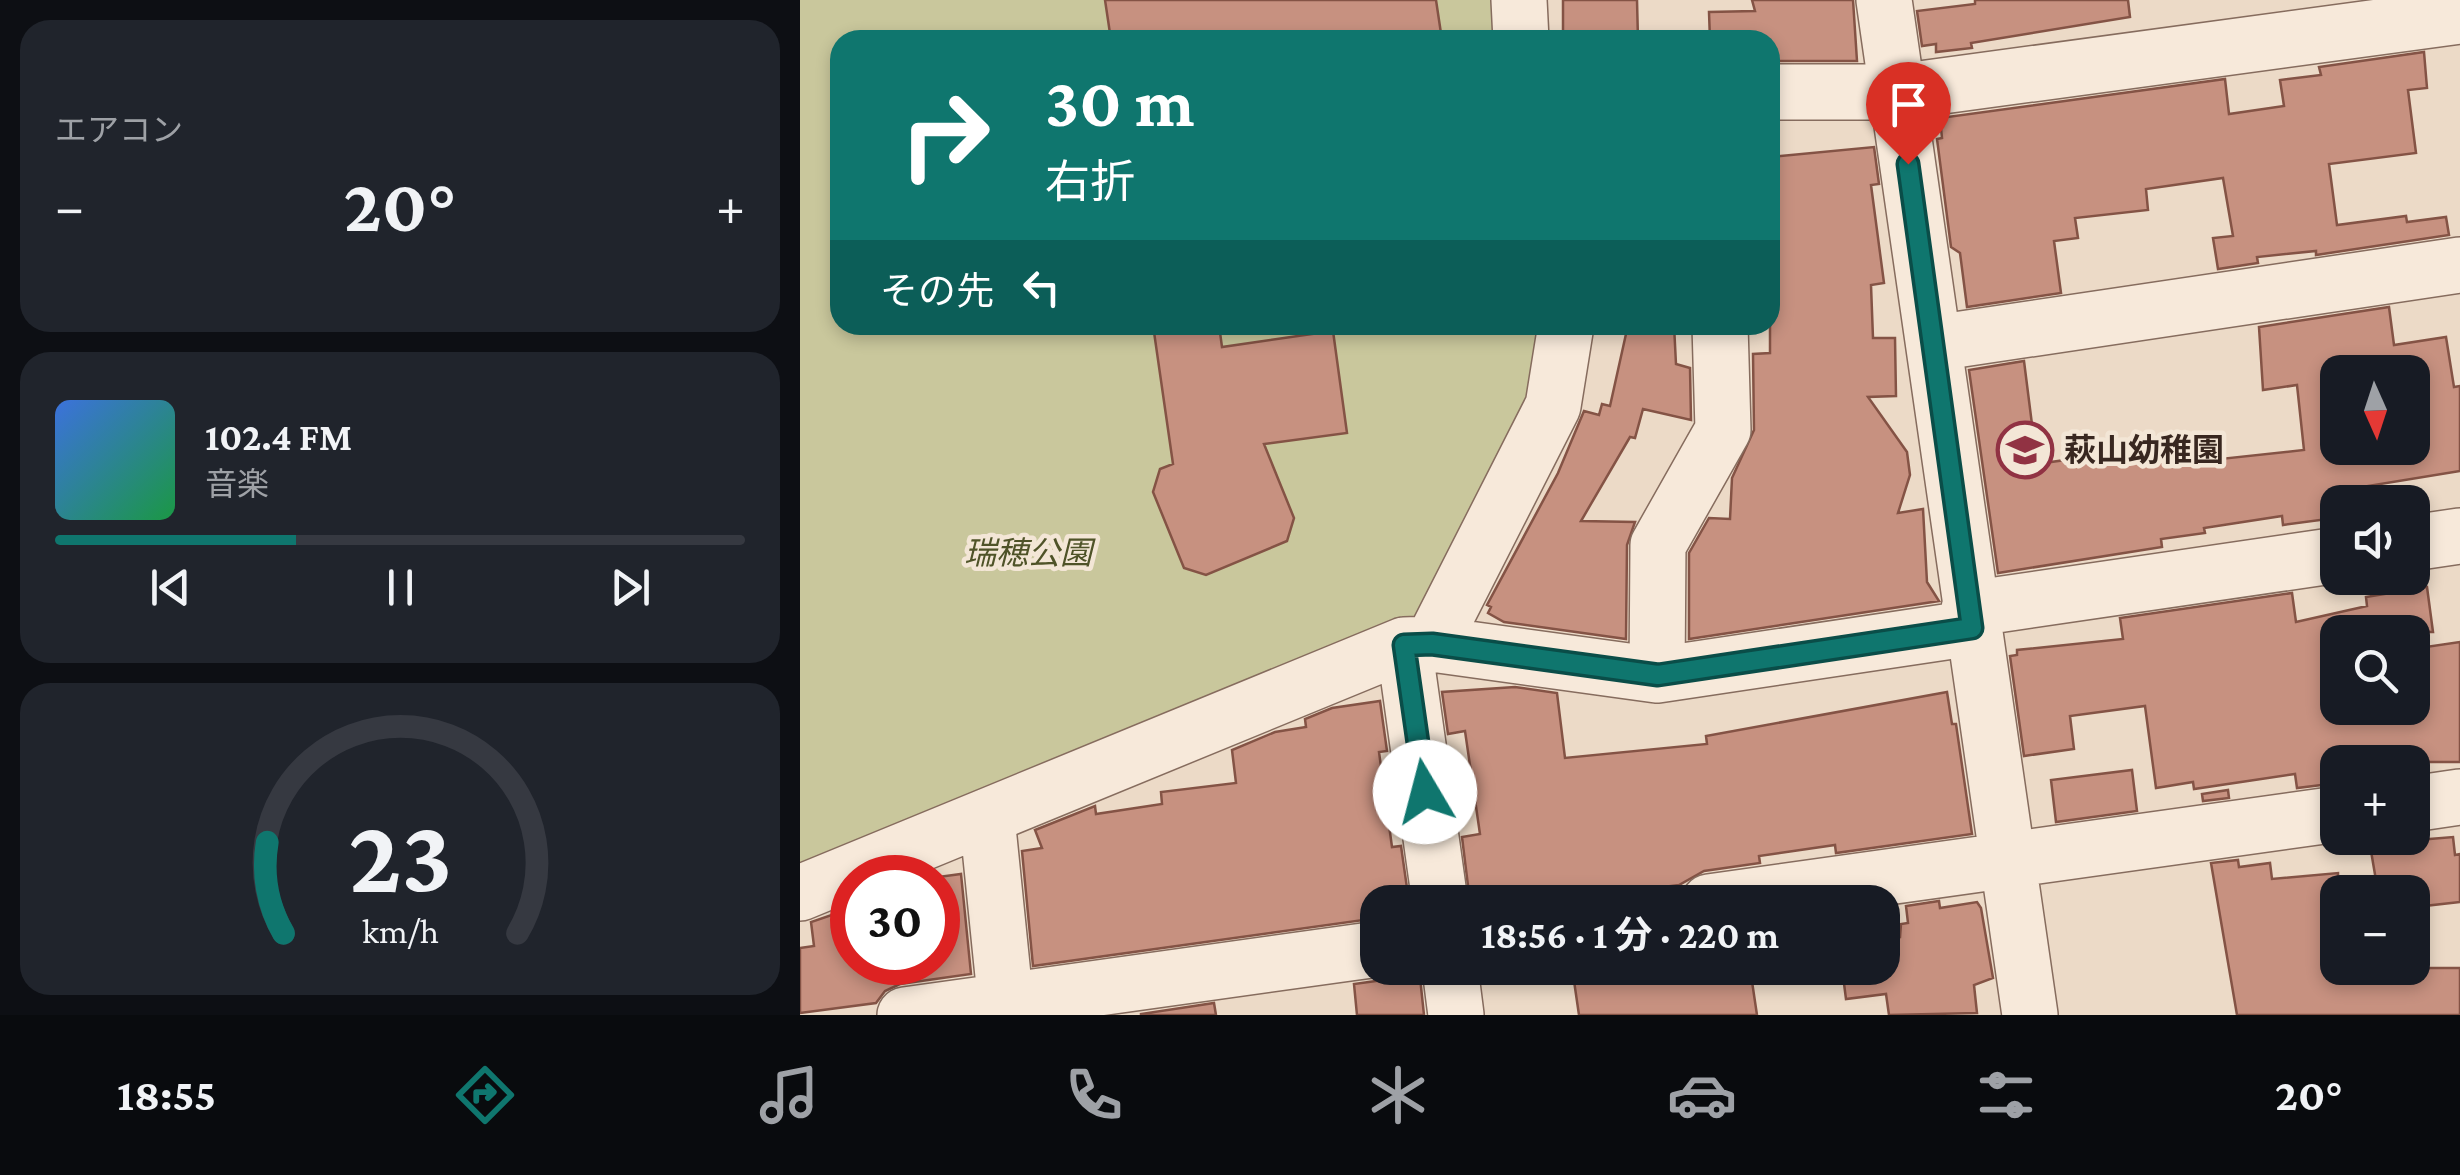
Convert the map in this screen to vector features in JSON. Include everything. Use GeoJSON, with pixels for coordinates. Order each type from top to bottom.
{"type":"FeatureCollection","features":[{"type":"Feature","properties":{"kind":"street"},"geometry":{"type":"LineString","coordinates":[[1519,0],[1520,30]]}},
{"type":"Feature","properties":{"kind":"street"},"geometry":{"type":"LineString","coordinates":[[1884,0],[1935,343],[1970,619],[2030,1015]]}},
{"type":"Feature","properties":{"kind":"street"},"geometry":{"type":"LineString","coordinates":[[1780,92],[1898,92],[2459,15]]}},
{"type":"Feature","properties":{"kind":"street"},"geometry":{"type":"LineString","coordinates":[[1935,343],[2460,265]]}},
{"type":"Feature","properties":{"kind":"street"},"geometry":{"type":"LineString","coordinates":[[1439,885],[1418,645],[1552,406],[1564,335]]}},
{"type":"Feature","properties":{"kind":"street"},"geometry":{"type":"LineString","coordinates":[[1658,675],[1658,545],[1723,430],[1720,335]]}},
{"type":"Feature","properties":{"kind":"street"},"geometry":{"type":"LineString","coordinates":[[2430,540],[2460,536]]}},
{"type":"Feature","properties":{"kind":"street"},"geometry":{"type":"LineString","coordinates":[[800,893],[1418,645],[1658,675],[2320,557]]}},
{"type":"Feature","properties":{"kind":"street"},"geometry":{"type":"LineString","coordinates":[[2430,801],[2460,797]]}},
{"type":"Feature","properties":{"kind":"street"},"geometry":{"type":"LineString","coordinates":[[1830,885],[2320,817]]}},
{"type":"Feature","properties":{"kind":"street"},"geometry":{"type":"LineString","coordinates":[[987,818],[1006,1008]]}},
{"type":"Feature","properties":{"kind":"street"},"geometry":{"type":"LineString","coordinates":[[905,1015],[1006,1008],[1360,952]]}},
{"type":"Feature","properties":{"kind":"street"},"geometry":{"type":"LineString","coordinates":[[1452,985],[1456,1015]]}},
{"type":"Feature","properties":{"kind":"green space","name":"瑞穂公園"},"geometry":{"type":"Polygon","coordinates":[[[800,0],[1519,0],[1520,30],[830,30],[830,335],[1562,335],[1432,644],[896,855],[830,855],[830,881],[800,893],[800,0]]]}},
{"type":"Feature","properties":{"kind":"building"},"geometry":{"type":"Polygon","coordinates":[[[1105,0],[1436,0],[1440,30],[1110,30],[1105,0]]]}},
{"type":"Feature","properties":{"kind":"building"},"geometry":{"type":"Polygon","coordinates":[[[1563,0],[1637,0],[1638,30],[1563,30],[1563,0]]]}},
{"type":"Feature","properties":{"kind":"building"},"geometry":{"type":"Polygon","coordinates":[[[1752,0],[1853,0],[1857,61],[1780,61],[1780,30],[1710,30],[1709,12],[1755,11],[1752,0]]]}},
{"type":"Feature","properties":{"kind":"building"},"geometry":{"type":"Polygon","coordinates":[[[1975,0],[2128,0],[2130,17],[1971,43],[1972,48],[1936,52],[1936,44],[1922,46],[1917,11],[1975,4],[1975,0]]]}},
{"type":"Feature","properties":{"kind":"building"},"geometry":{"type":"Polygon","coordinates":[[[2424,52],[2427,88],[2408,90],[2416,153],[2329,164],[2337,225],[2406,216],[2407,222],[2446,217],[2449,235],[2316,255],[2316,251],[2257,257],[2258,263],[2218,269],[2213,238],[2233,236],[2223,178],[2146,189],[2148,210],[2075,218],[2078,238],[2054,241],[2061,293],[1967,307],[1960,253],[1951,247],[1937,139],[1942,138],[1940,118],[2225,79],[2229,114],[2284,106],[2280,80],[2321,75],[2319,67],[2424,52]]]}},
{"type":"Feature","properties":{"kind":"building"},"geometry":{"type":"Polygon","coordinates":[[[1874,147],[1879,184],[1871,185],[1884,283],[1871,285],[1873,338],[1895,338],[1896,396],[1868,397],[1907,452],[1910,475],[1898,513],[1923,509],[1927,582],[1939,601],[1689,639],[1689,553],[1709,518],[1730,519],[1732,478],[1754,430],[1753,354],[1770,353],[1770,335],[1780,335],[1780,156],[1874,147]]]}},
{"type":"Feature","properties":{"kind":"building"},"geometry":{"type":"Polygon","coordinates":[[[2389,307],[2394,345],[2446,337],[2454,387],[2460,386],[2460,471],[2374,485],[2320,485],[2320,520],[2283,525],[2282,516],[2204,528],[2205,533],[2161,539],[2162,547],[1998,573],[1969,370],[2024,361],[2037,464],[2218,438],[2221,459],[2304,450],[2297,385],[2263,390],[2259,327],[2389,307]]]}},
{"type":"Feature","properties":{"kind":"building"},"geometry":{"type":"Polygon","coordinates":[[[1154,335],[1220,335],[1222,347],[1305,335],[1334,335],[1347,433],[1264,444],[1294,518],[1287,541],[1206,575],[1184,568],[1153,492],[1160,469],[1173,464],[1154,335]]]}},
{"type":"Feature","properties":{"kind":"building"},"geometry":{"type":"Polygon","coordinates":[[[1626,335],[1675,335],[1676,364],[1690,368],[1691,420],[1643,409],[1635,438],[1630,437],[1581,521],[1635,522],[1627,545],[1626,639],[1504,622],[1488,613],[1491,607],[1487,605],[1558,473],[1584,411],[1599,415],[1602,404],[1610,406],[1626,335]]]}},
{"type":"Feature","properties":{"kind":"building"},"geometry":{"type":"Polygon","coordinates":[[[2292,593],[2296,622],[2320,617],[2320,725],[2430,725],[2430,646],[2460,642],[2460,762],[2430,762],[2430,745],[2320,745],[2320,785],[2297,788],[2295,774],[2194,789],[2193,782],[2156,788],[2145,706],[2070,716],[2074,749],[2024,756],[2010,656],[2017,655],[2017,650],[2123,639],[2120,618],[2292,593]]]}},
{"type":"Feature","properties":{"kind":"building"},"geometry":{"type":"Polygon","coordinates":[[[2428,595],[2433,632],[2430,615],[2327,615],[2367,606],[2366,597],[2428,595]]]}},
{"type":"Feature","properties":{"kind":"building"},"geometry":{"type":"Polygon","coordinates":[[[1515,687],[1557,693],[1565,758],[1707,744],[1706,736],[1947,692],[1952,724],[1956,724],[1972,834],[1836,853],[1835,845],[1759,856],[1760,863],[1704,871],[1679,885],[1468,885],[1462,837],[1480,834],[1465,731],[1448,734],[1442,692],[1515,687]]]}},
{"type":"Feature","properties":{"kind":"building"},"geometry":{"type":"Polygon","coordinates":[[[1380,701],[1387,751],[1379,752],[1392,847],[1401,846],[1407,885],[1360,885],[1360,921],[1033,966],[1022,851],[1042,848],[1035,830],[1095,806],[1096,814],[1162,804],[1161,792],[1236,783],[1232,750],[1275,732],[1306,727],[1305,719],[1332,708],[1380,701]]]}},
{"type":"Feature","properties":{"kind":"building"},"geometry":{"type":"Polygon","coordinates":[[[2132,770],[2137,811],[2056,822],[2051,780],[2132,770]]]}},
{"type":"Feature","properties":{"kind":"building"},"geometry":{"type":"Polygon","coordinates":[[[2228,790],[2229,798],[2203,801],[2202,794],[2228,790]]]}},
{"type":"Feature","properties":{"kind":"building"},"geometry":{"type":"Polygon","coordinates":[[[2453,837],[2455,855],[2460,854],[2460,902],[2430,905],[2430,875],[2375,875],[2372,855],[2430,855],[2430,839],[2453,837]]]}},
{"type":"Feature","properties":{"kind":"building"},"geometry":{"type":"Polygon","coordinates":[[[2238,860],[2239,867],[2270,863],[2272,879],[2338,873],[2320,875],[2320,985],[2430,985],[2430,968],[2460,968],[2460,1015],[2237,1015],[2211,863],[2238,860]]]}},
{"type":"Feature","properties":{"kind":"building"},"geometry":{"type":"Polygon","coordinates":[[[960,874],[971,974],[960,976],[960,874]]]}},
{"type":"Feature","properties":{"kind":"building"},"geometry":{"type":"Polygon","coordinates":[[[1939,901],[1940,908],[1977,902],[1981,908],[1993,978],[1974,985],[1977,1013],[1889,1015],[1886,994],[1846,999],[1844,985],[1900,985],[1900,937],[1901,924],[1908,923],[1906,906],[1939,901]]]}},
{"type":"Feature","properties":{"kind":"building"},"geometry":{"type":"Polygon","coordinates":[[[830,916],[830,985],[898,985],[885,991],[876,1003],[800,1013],[800,948],[814,946],[811,922],[830,916]]]}},
{"type":"Feature","properties":{"kind":"building"},"geometry":{"type":"Polygon","coordinates":[[[1354,984],[1421,985],[1424,1015],[1357,1015],[1354,984]]]}},
{"type":"Feature","properties":{"kind":"building"},"geometry":{"type":"Polygon","coordinates":[[[1575,985],[1753,985],[1757,1015],[1579,1015],[1575,985]]]}},
{"type":"Feature","properties":{"kind":"building"},"geometry":{"type":"Polygon","coordinates":[[[1214,1003],[1216,1015],[1141,1015],[1141,1014],[1214,1003]]]}},
{"type":"Feature","properties":{"kind":"place","name":"萩山幼稚園"},"geometry":{"type":"Point","coordinates":[2025,450]}},
{"type":"Feature","properties":{"kind":"route"},"geometry":{"type":"LineString","coordinates":[[1425,792],[1404,645],[1432,644],[1658,675],[1972,628],[1908,164]]}}]}
